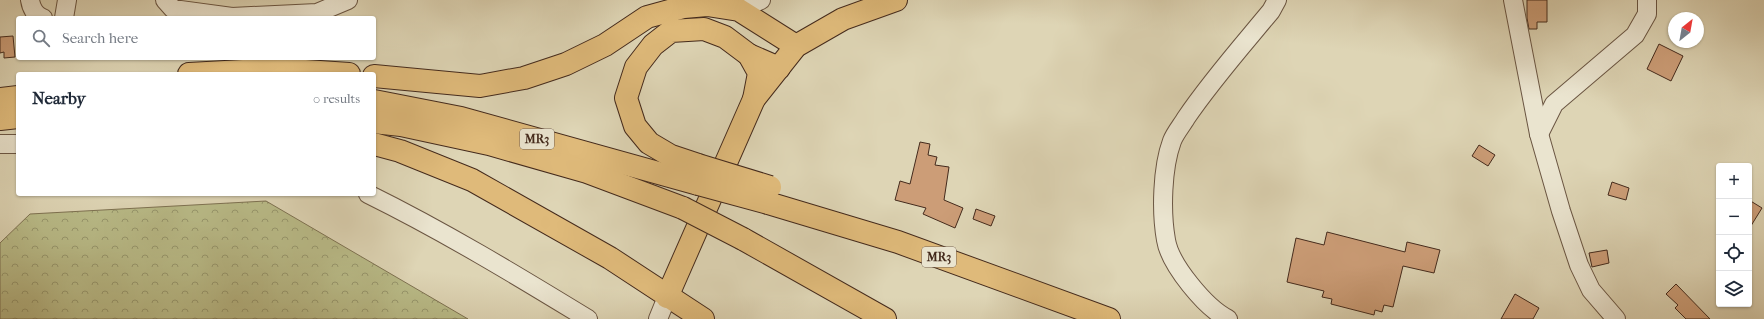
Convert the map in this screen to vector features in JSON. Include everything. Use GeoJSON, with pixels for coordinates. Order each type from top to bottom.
{"type":"FeatureCollection","features":[{"type":"Feature","properties":{"kind":"main road"},"geometry":{"type":"LineString","coordinates":[[754,99],[796,46],[843,19],[896,0]]}},
{"type":"Feature","properties":{"kind":"main road"},"geometry":{"type":"LineString","coordinates":[[376,76],[480,86],[524,78],[566,64],[605,45],[647,17],[684,7],[707,5],[739,10],[796,46]]}},
{"type":"Feature","properties":{"kind":"main road"},"geometry":{"type":"LineString","coordinates":[[698,174],[649,143],[635,126],[626,98],[636,68],[654,45],[671,31],[704,29],[725,37],[749,55],[779,68]]}},
{"type":"Feature","properties":{"kind":"main road"},"geometry":{"type":"LineString","coordinates":[[667,297],[754,99],[759,73],[749,55]]}},
{"type":"Feature","properties":{"kind":"main road"},"geometry":{"type":"LineString","coordinates":[[224,72],[276,69],[320,72]]}},
{"type":"Feature","properties":{"kind":"main road"},"geometry":{"type":"LineString","coordinates":[[0,99],[16,97]]}},
{"type":"Feature","properties":{"kind":"main road","name":"MR3"},"geometry":{"type":"LineString","coordinates":[[376,101],[461,118],[698,174],[769,195],[1109,319]]}},
{"type":"Feature","properties":{"kind":"main road"},"geometry":{"type":"LineString","coordinates":[[0,119],[16,116]]}},
{"type":"Feature","properties":{"kind":"main road","name":"MR3"},"geometry":{"type":"LineString","coordinates":[[376,122],[400,125],[489,144],[587,172],[683,208],[743,239],[885,319]]}},
{"type":"Feature","properties":{"kind":"main road"},"geometry":{"type":"LineString","coordinates":[[376,144],[400,150],[472,180],[610,258],[667,297],[703,319]]}},
{"type":"Feature","properties":{"kind":"street"},"geometry":{"type":"LineString","coordinates":[[30,0],[31,7],[38,16]]}},
{"type":"Feature","properties":{"kind":"street"},"geometry":{"type":"LineString","coordinates":[[165,0],[173,9],[232,16],[317,13],[348,0]]}},
{"type":"Feature","properties":{"kind":"street"},"geometry":{"type":"LineString","coordinates":[[739,10],[761,0]]}},
{"type":"Feature","properties":{"kind":"street"},"geometry":{"type":"LineString","coordinates":[[1228,319],[1220,315],[1199,295],[1178,268],[1166,241],[1163,183],[1172,140],[1195,105],[1271,11],[1277,0]]}},
{"type":"Feature","properties":{"kind":"street"},"geometry":{"type":"LineString","coordinates":[[1513,0],[1539,134],[1561,211],[1579,265],[1591,290],[1616,319]]}},
{"type":"Feature","properties":{"kind":"street"},"geometry":{"type":"LineString","coordinates":[[1539,134],[1554,104],[1635,35],[1647,14],[1647,0]]}},
{"type":"Feature","properties":{"kind":"street"},"geometry":{"type":"LineString","coordinates":[[0,144],[16,144]]}},
{"type":"Feature","properties":{"kind":"street"},"geometry":{"type":"LineString","coordinates":[[372,196],[447,236],[588,319]]}},
{"type":"Feature","properties":{"kind":"street"},"geometry":{"type":"LineString","coordinates":[[658,319],[667,297]]}},
{"type":"Feature","properties":{"kind":"green space"},"geometry":{"type":"Polygon","coordinates":[[[266,201],[468,319],[0,319],[0,243],[30,214],[266,201]]]}},
{"type":"Feature","properties":{"kind":"building"},"geometry":{"type":"Polygon","coordinates":[[[1527,0],[1547,0],[1547,22],[1537,22],[1537,29],[1529,29],[1527,18],[1527,0]]]}},
{"type":"Feature","properties":{"kind":"building"},"geometry":{"type":"Polygon","coordinates":[[[13,36],[15,57],[4,58],[4,52],[0,53],[0,37],[13,36]]]}},
{"type":"Feature","properties":{"kind":"building"},"geometry":{"type":"Polygon","coordinates":[[[1659,44],[1683,56],[1671,81],[1647,69],[1659,44]]]}},
{"type":"Feature","properties":{"kind":"building"},"geometry":{"type":"Polygon","coordinates":[[[920,142],[930,144],[928,155],[937,157],[935,165],[949,167],[944,200],[963,208],[955,228],[923,214],[926,208],[895,200],[900,181],[910,184],[920,142]]]}},
{"type":"Feature","properties":{"kind":"building"},"geometry":{"type":"Polygon","coordinates":[[[1479,145],[1495,155],[1488,166],[1472,156],[1479,145]]]}},
{"type":"Feature","properties":{"kind":"building"},"geometry":{"type":"Polygon","coordinates":[[[1612,182],[1629,188],[1626,200],[1608,195],[1612,182]]]}},
{"type":"Feature","properties":{"kind":"building"},"geometry":{"type":"Polygon","coordinates":[[[1752,202],[1762,208],[1752,224],[1752,202]]]}},
{"type":"Feature","properties":{"kind":"building"},"geometry":{"type":"Polygon","coordinates":[[[976,209],[995,216],[991,226],[973,219],[976,209]]]}},
{"type":"Feature","properties":{"kind":"building"},"geometry":{"type":"Polygon","coordinates":[[[1327,232],[1405,252],[1407,242],[1440,250],[1434,273],[1403,266],[1393,307],[1384,305],[1382,312],[1375,310],[1374,315],[1331,304],[1332,299],[1322,297],[1324,291],[1287,282],[1296,238],[1324,245],[1327,232]]]}},
{"type":"Feature","properties":{"kind":"building"},"geometry":{"type":"Polygon","coordinates":[[[1607,250],[1609,263],[1592,267],[1589,253],[1607,250]]]}},
{"type":"Feature","properties":{"kind":"building"},"geometry":{"type":"Polygon","coordinates":[[[1676,284],[1710,319],[1686,319],[1675,308],[1678,305],[1666,294],[1676,284]]]}},
{"type":"Feature","properties":{"kind":"building"},"geometry":{"type":"Polygon","coordinates":[[[1515,294],[1539,308],[1533,319],[1501,319],[1515,294]]]}}]}
